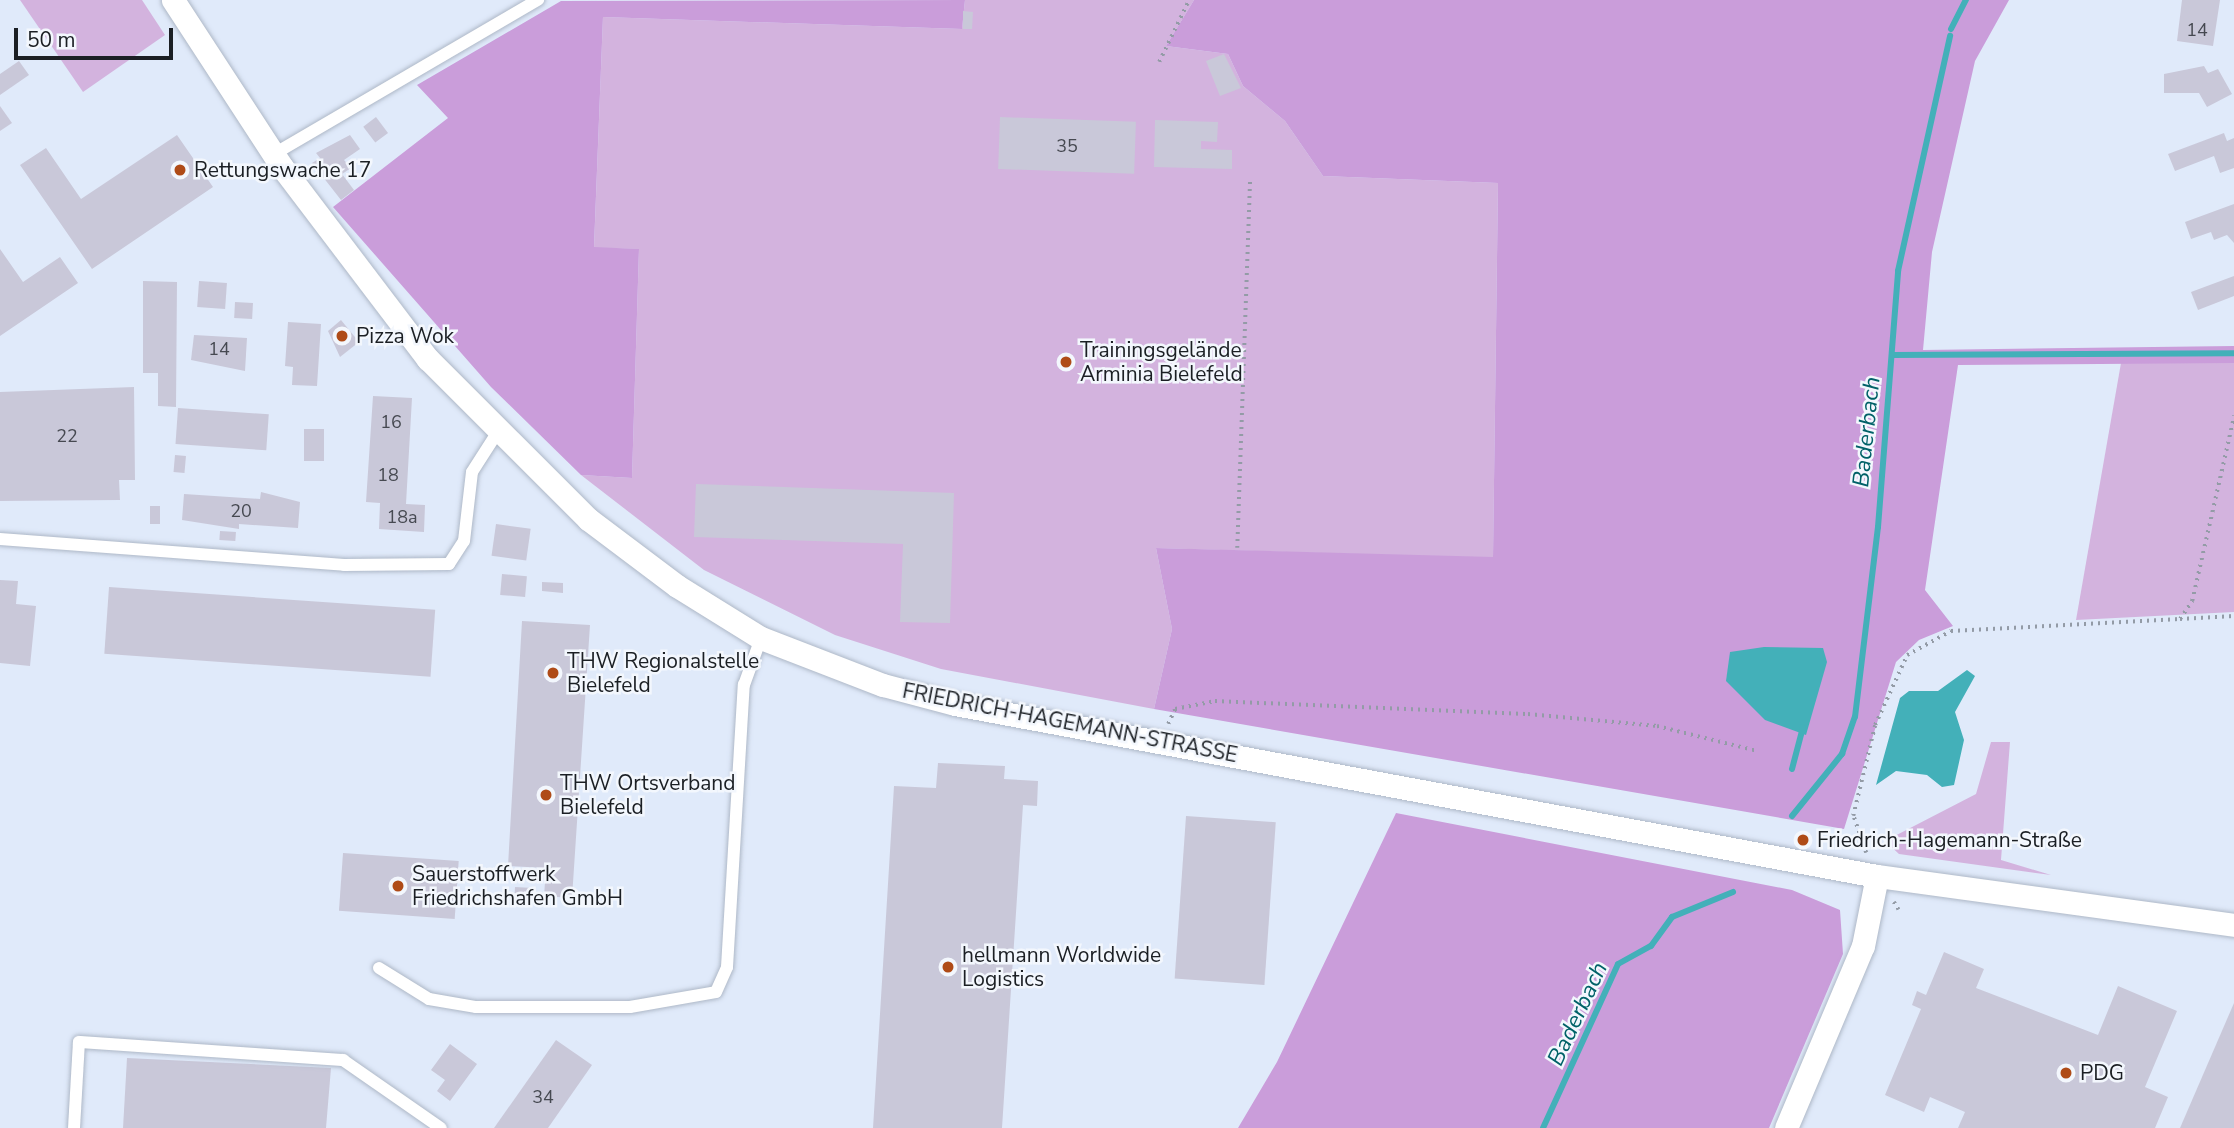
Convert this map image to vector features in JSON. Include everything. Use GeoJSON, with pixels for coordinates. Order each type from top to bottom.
{"type":"FeatureCollection","features":[{"type":"Feature","properties":{"kind":"street","name":"FRIEDRICH-HAGEMANN-STRASSE"},"geometry":{"type":"LineString","coordinates":[[173,0],[274,154],[397,321],[497,433],[632,554],[761,638],[883,685],[955,705],[1877,876],[2234,925]]}},
{"type":"Feature","properties":{"kind":"street"},"geometry":{"type":"LineString","coordinates":[[1786,1128],[1863,946],[1877,876]]}},
{"type":"Feature","properties":{"kind":"lane"},"geometry":{"type":"LineString","coordinates":[[274,154],[538,0]]}},
{"type":"Feature","properties":{"kind":"lane"},"geometry":{"type":"LineString","coordinates":[[0,539],[344,565],[449,564],[459,558],[464,541],[472,472],[497,433]]}},
{"type":"Feature","properties":{"kind":"lane"},"geometry":{"type":"LineString","coordinates":[[379,968],[429,999],[476,1007],[630,1007],[716,992],[727,967],[744,685],[761,638]]}},
{"type":"Feature","properties":{"kind":"lane"},"geometry":{"type":"LineString","coordinates":[[74,1128],[79,1042],[343,1060],[441,1128]]}},
{"type":"Feature","properties":{"kind":"path"},"geometry":{"type":"LineString","coordinates":[[1159,62],[1189,0]]}},
{"type":"Feature","properties":{"kind":"path"},"geometry":{"type":"LineString","coordinates":[[1237,548],[1250,181]]}},
{"type":"Feature","properties":{"kind":"path"},"geometry":{"type":"LineString","coordinates":[[2180,619],[2192,601],[2234,416]]}},
{"type":"Feature","properties":{"kind":"path"},"geometry":{"type":"LineString","coordinates":[[1877,876],[1853,816],[1875,725],[1908,655],[1951,631],[2234,616]]}},
{"type":"Feature","properties":{"kind":"path"},"geometry":{"type":"LineString","coordinates":[[1165,743],[1175,709],[1215,701],[1528,714],[1657,726],[1757,751]]}},
{"type":"Feature","properties":{"kind":"shaded area"},"geometry":{"type":"Polygon","coordinates":[[[20,0],[142,0],[165,35],[83,92],[20,0]]]}},
{"type":"Feature","properties":{"kind":"shaded area","name":"Trainingsgelände Arminia Bielefeld"},"geometry":{"type":"Polygon","coordinates":[[[965,0],[1194,0],[1166,46],[1228,54],[1243,86],[1285,121],[1323,176],[1498,183],[1493,558],[1156,548],[1172,629],[1154,709],[941,669],[835,635],[704,570],[581,475],[632,478],[639,249],[594,248],[603,17],[962,29],[965,0]]]}},
{"type":"Feature","properties":{"kind":"shaded area"},"geometry":{"type":"Polygon","coordinates":[[[965,0],[962,29],[603,17],[594,247],[639,249],[632,478],[581,475],[491,387],[333,207],[448,118],[417,85],[561,1],[965,0]]]}},
{"type":"Feature","properties":{"kind":"shaded area"},"geometry":{"type":"Polygon","coordinates":[[[1194,0],[2009,0],[1975,61],[1932,252],[1923,350],[2234,346],[2234,363],[1958,365],[1925,590],[1953,626],[1919,640],[1896,662],[1844,829],[1154,709],[1172,629],[1156,548],[1493,557],[1498,183],[1323,176],[1285,121],[1243,86],[1228,54],[1166,46],[1194,0]]]}},
{"type":"Feature","properties":{"kind":"shaded area"},"geometry":{"type":"Polygon","coordinates":[[[2121,363],[2234,363],[2234,612],[2076,620],[2121,363]]]}},
{"type":"Feature","properties":{"kind":"shaded area"},"geometry":{"type":"Polygon","coordinates":[[[1991,742],[2010,742],[2001,860],[2051,875],[1899,854],[1885,841],[1976,794],[1991,742]]]}},
{"type":"Feature","properties":{"kind":"shaded area"},"geometry":{"type":"Polygon","coordinates":[[[1396,813],[1792,890],[1840,910],[1843,954],[1769,1128],[1238,1128],[1277,1062],[1396,813]]]}},
{"type":"Feature","properties":{"kind":"water"},"geometry":{"type":"Polygon","coordinates":[[[1764,647],[1823,648],[1827,662],[1806,735],[1765,720],[1726,681],[1730,652],[1764,647]]]}},
{"type":"Feature","properties":{"kind":"water"},"geometry":{"type":"Polygon","coordinates":[[[1967,670],[1975,676],[1955,712],[1964,740],[1954,785],[1942,787],[1927,775],[1896,771],[1876,785],[1900,698],[1909,691],[1938,691],[1967,670]]]}},
{"type":"Feature","properties":{"kind":"building"},"geometry":{"type":"Polygon","coordinates":[[[2182,0],[2220,0],[2213,46],[2177,41],[2182,0]]]}},
{"type":"Feature","properties":{"kind":"building"},"geometry":{"type":"Polygon","coordinates":[[[963,11],[973,12],[972,29],[963,29],[963,11]]]}},
{"type":"Feature","properties":{"kind":"building"},"geometry":{"type":"Polygon","coordinates":[[[1224,54],[1241,88],[1220,96],[1206,61],[1224,54]]]}},
{"type":"Feature","properties":{"kind":"building"},"geometry":{"type":"Polygon","coordinates":[[[19,61],[29,75],[0,95],[0,74],[19,61]]]}},
{"type":"Feature","properties":{"kind":"building"},"geometry":{"type":"Polygon","coordinates":[[[2204,66],[2208,73],[2218,69],[2232,94],[2207,107],[2199,93],[2164,93],[2164,74],[2204,66]]]}},
{"type":"Feature","properties":{"kind":"building"},"geometry":{"type":"Polygon","coordinates":[[[0,106],[12,123],[0,131],[0,106]]]}},
{"type":"Feature","properties":{"kind":"building"},"geometry":{"type":"Polygon","coordinates":[[[376,117],[388,133],[375,143],[363,127],[376,117]]]}},
{"type":"Feature","properties":{"kind":"building"},"geometry":{"type":"Polygon","coordinates":[[[1000,117],[1136,122],[1134,174],[998,169],[1000,117]]]}},
{"type":"Feature","properties":{"kind":"building"},"geometry":{"type":"Polygon","coordinates":[[[1155,120],[1218,122],[1217,142],[1201,141],[1201,149],[1232,150],[1232,169],[1154,167],[1155,120]]]}},
{"type":"Feature","properties":{"kind":"building"},"geometry":{"type":"Polygon","coordinates":[[[2224,133],[2227,141],[2234,138],[2234,168],[2220,173],[2214,156],[2175,171],[2168,154],[2224,133]]]}},
{"type":"Feature","properties":{"kind":"building"},"geometry":{"type":"Polygon","coordinates":[[[177,135],[213,187],[92,269],[20,165],[46,148],[81,199],[177,135]]]}},
{"type":"Feature","properties":{"kind":"building"},"geometry":{"type":"Polygon","coordinates":[[[350,135],[360,149],[344,160],[351,168],[342,174],[354,190],[341,200],[312,163],[320,158],[316,153],[350,135]]]}},
{"type":"Feature","properties":{"kind":"building"},"geometry":{"type":"Polygon","coordinates":[[[2234,204],[2234,243],[2227,235],[2214,240],[2211,232],[2191,239],[2185,222],[2234,204]]]}},
{"type":"Feature","properties":{"kind":"building"},"geometry":{"type":"Polygon","coordinates":[[[0,249],[23,282],[60,257],[78,283],[0,336],[0,249]]]}},
{"type":"Feature","properties":{"kind":"building"},"geometry":{"type":"Polygon","coordinates":[[[2234,276],[2234,296],[2198,310],[2191,292],[2234,276]]]}},
{"type":"Feature","properties":{"kind":"building"},"geometry":{"type":"Polygon","coordinates":[[[143,281],[177,282],[176,407],[158,406],[158,373],[143,373],[143,281]]]}},
{"type":"Feature","properties":{"kind":"building"},"geometry":{"type":"Polygon","coordinates":[[[199,281],[227,283],[225,309],[197,307],[199,281]]]}},
{"type":"Feature","properties":{"kind":"building"},"geometry":{"type":"Polygon","coordinates":[[[235,302],[253,303],[252,319],[234,318],[235,302]]]}},
{"type":"Feature","properties":{"kind":"building"},"geometry":{"type":"Polygon","coordinates":[[[341,320],[359,342],[340,357],[328,331],[341,320]]]}},
{"type":"Feature","properties":{"kind":"building"},"geometry":{"type":"Polygon","coordinates":[[[288,322],[321,324],[317,386],[292,385],[293,367],[285,366],[288,322]]]}},
{"type":"Feature","properties":{"kind":"building"},"geometry":{"type":"Polygon","coordinates":[[[194,335],[247,338],[245,371],[191,360],[194,335]]]}},
{"type":"Feature","properties":{"kind":"building"},"geometry":{"type":"Polygon","coordinates":[[[134,387],[135,480],[119,480],[120,500],[0,501],[0,392],[134,387]]]}},
{"type":"Feature","properties":{"kind":"building"},"geometry":{"type":"Polygon","coordinates":[[[373,396],[412,398],[406,504],[425,505],[424,532],[379,529],[380,503],[366,502],[373,396]]]}},
{"type":"Feature","properties":{"kind":"building"},"geometry":{"type":"Polygon","coordinates":[[[178,408],[269,414],[266,450],[175,444],[178,408]]]}},
{"type":"Feature","properties":{"kind":"building"},"geometry":{"type":"Polygon","coordinates":[[[304,429],[324,429],[324,461],[304,461],[304,429]]]}},
{"type":"Feature","properties":{"kind":"building"},"geometry":{"type":"Polygon","coordinates":[[[175,455],[186,456],[184,473],[174,472],[175,455]]]}},
{"type":"Feature","properties":{"kind":"building"},"geometry":{"type":"Polygon","coordinates":[[[696,484],[954,493],[950,623],[900,622],[903,544],[694,537],[696,484]]]}},
{"type":"Feature","properties":{"kind":"building"},"geometry":{"type":"Polygon","coordinates":[[[261,492],[300,502],[298,528],[239,524],[239,529],[182,520],[184,494],[260,499],[261,492]]]}},
{"type":"Feature","properties":{"kind":"building"},"geometry":{"type":"Polygon","coordinates":[[[150,506],[160,506],[160,524],[150,524],[150,506]]]}},
{"type":"Feature","properties":{"kind":"building"},"geometry":{"type":"Polygon","coordinates":[[[496,524],[531,529],[526,561],[492,556],[496,524]]]}},
{"type":"Feature","properties":{"kind":"building"},"geometry":{"type":"Polygon","coordinates":[[[220,531],[236,532],[235,541],[219,540],[220,531]]]}},
{"type":"Feature","properties":{"kind":"building"},"geometry":{"type":"Polygon","coordinates":[[[502,574],[527,576],[525,597],[500,595],[502,574]]]}},
{"type":"Feature","properties":{"kind":"building"},"geometry":{"type":"Polygon","coordinates":[[[0,580],[18,581],[16,604],[36,606],[30,666],[0,663],[0,580]]]}},
{"type":"Feature","properties":{"kind":"building"},"geometry":{"type":"Polygon","coordinates":[[[542,582],[563,583],[563,593],[542,591],[542,582]]]}},
{"type":"Feature","properties":{"kind":"building"},"geometry":{"type":"Polygon","coordinates":[[[109,587],[435,610],[431,677],[104,654],[109,587]]]}},
{"type":"Feature","properties":{"kind":"building"},"geometry":{"type":"Polygon","coordinates":[[[522,621],[590,625],[572,898],[544,896],[546,868],[508,866],[522,621]]]}},
{"type":"Feature","properties":{"kind":"building","name":"hellmann Worldwide Logistics"},"geometry":{"type":"Polygon","coordinates":[[[938,763],[1005,766],[1004,779],[1038,781],[1037,806],[1023,805],[1002,1128],[873,1128],[894,786],[936,788],[938,763]]]}},
{"type":"Feature","properties":{"kind":"building","name":"hellmann Worldwide Logistics"},"geometry":{"type":"Polygon","coordinates":[[[1186,816],[1276,822],[1264,985],[1175,979],[1186,816]]]}},
{"type":"Feature","properties":{"kind":"building","name":"Sauerstoffwerk Friedrichshafen GmbH"},"geometry":{"type":"Polygon","coordinates":[[[343,853],[459,861],[455,919],[339,911],[343,853]]]}},
{"type":"Feature","properties":{"kind":"building"},"geometry":{"type":"Polygon","coordinates":[[[515,887],[533,888],[532,904],[514,903],[515,887]]]}},
{"type":"Feature","properties":{"kind":"building"},"geometry":{"type":"Polygon","coordinates":[[[1944,952],[1984,969],[1976,988],[2098,1035],[2118,986],[2177,1011],[2145,1087],[2168,1097],[2155,1128],[1958,1128],[1965,1112],[1930,1097],[1924,1112],[1885,1095],[1921,1009],[1912,1005],[1917,991],[1926,995],[1944,952]]]}},
{"type":"Feature","properties":{"kind":"building"},"geometry":{"type":"Polygon","coordinates":[[[2234,1003],[2234,1128],[2180,1128],[2234,1003]]]}},
{"type":"Feature","properties":{"kind":"building"},"geometry":{"type":"Polygon","coordinates":[[[556,1040],[592,1065],[548,1128],[494,1128],[556,1040]]]}},
{"type":"Feature","properties":{"kind":"building"},"geometry":{"type":"Polygon","coordinates":[[[450,1044],[477,1064],[450,1101],[437,1091],[445,1080],[431,1070],[450,1044]]]}},
{"type":"Feature","properties":{"kind":"building"},"geometry":{"type":"Polygon","coordinates":[[[127,1058],[331,1068],[326,1128],[123,1128],[127,1058]]]}},
{"type":"Feature","properties":{"kind":"waterway","name":"Baderbach"},"geometry":{"type":"LineString","coordinates":[[1951,29],[1966,0]]}},
{"type":"Feature","properties":{"kind":"waterway","name":"Baderbach"},"geometry":{"type":"LineString","coordinates":[[1792,816],[1842,754],[1855,717],[1878,527],[1898,271],[1950,36]]}},
{"type":"Feature","properties":{"kind":"waterway"},"geometry":{"type":"LineString","coordinates":[[1892,355],[2234,353]]}},
{"type":"Feature","properties":{"kind":"waterway","name":"Baderbach"},"geometry":{"type":"LineString","coordinates":[[1792,769],[1803,727]]}},
{"type":"Feature","properties":{"kind":"waterway","name":"Baderbach"},"geometry":{"type":"LineString","coordinates":[[1543,1128],[1618,964],[1651,946],[1672,917],[1733,892]]}},
{"type":"Feature","properties":{"kind":"place","name":"Rettungswache 17"},"geometry":{"type":"Point","coordinates":[180,170]}},
{"type":"Feature","properties":{"kind":"place","name":"Pizza Wok"},"geometry":{"type":"Point","coordinates":[342,336]}},
{"type":"Feature","properties":{"kind":"place","name":"Trainingsgelände Arminia Bielefeld"},"geometry":{"type":"Point","coordinates":[1066,362]}},
{"type":"Feature","properties":{"kind":"place","name":"THW Regionalstelle Bielefeld"},"geometry":{"type":"Point","coordinates":[553,673]}},
{"type":"Feature","properties":{"kind":"place","name":"THW Ortsverband Bielefeld"},"geometry":{"type":"Point","coordinates":[546,795]}},
{"type":"Feature","properties":{"kind":"place","name":"Friedrich-Hagemann-Straße"},"geometry":{"type":"Point","coordinates":[1803,840]}},
{"type":"Feature","properties":{"kind":"place","name":"Sauerstoffwerk Friedrichshafen GmbH"},"geometry":{"type":"Point","coordinates":[398,886]}},
{"type":"Feature","properties":{"kind":"place","name":"hellmann Worldwide Logistics"},"geometry":{"type":"Point","coordinates":[948,967]}},
{"type":"Feature","properties":{"kind":"place","name":"PDG"},"geometry":{"type":"Point","coordinates":[2066,1073]}}]}
